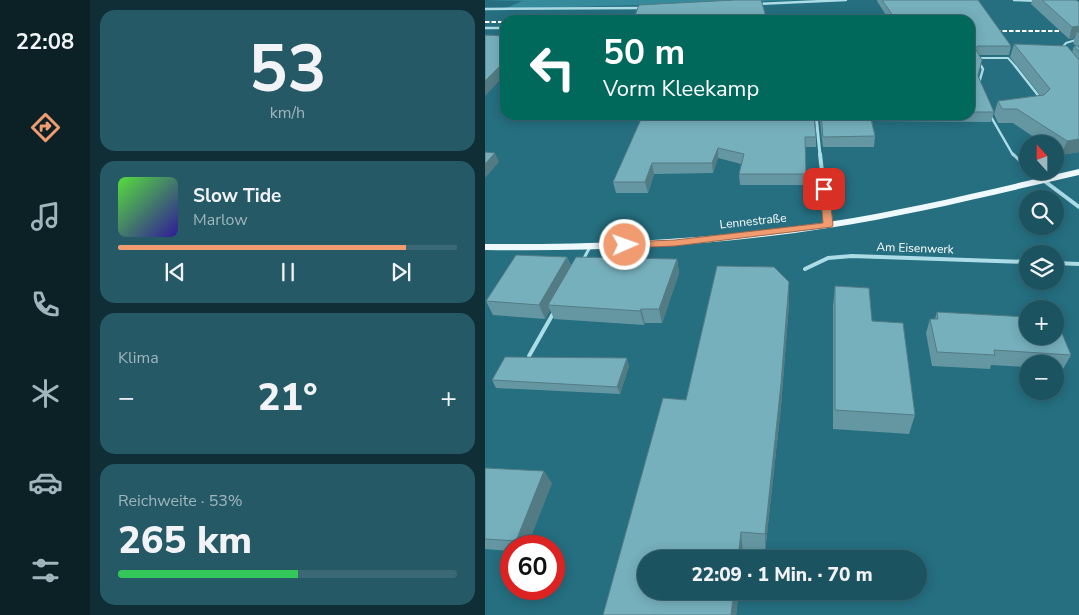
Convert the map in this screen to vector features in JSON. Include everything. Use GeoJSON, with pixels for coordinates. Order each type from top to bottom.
{"type":"FeatureCollection","features":[{"type":"Feature","properties":{"kind":"main road","name":"Lennestraße"},"geometry":{"type":"LineString","coordinates":[[1064,175],[1079,172]]}},
{"type":"Feature","properties":{"kind":"main road","name":"Lennestraße"},"geometry":{"type":"LineString","coordinates":[[485,247],[675,243],[828,225],[1043,180]]}},
{"type":"Feature","properties":{"kind":"street"},"geometry":{"type":"LineString","coordinates":[[751,4],[846,0]]}},
{"type":"Feature","properties":{"kind":"street"},"geometry":{"type":"LineString","coordinates":[[1014,0],[1042,1]]}},
{"type":"Feature","properties":{"kind":"street"},"geometry":{"type":"LineString","coordinates":[[485,10],[647,8]]}},
{"type":"Feature","properties":{"kind":"street"},"geometry":{"type":"LineString","coordinates":[[485,28],[500,28]]}},
{"type":"Feature","properties":{"kind":"street"},"geometry":{"type":"LineString","coordinates":[[817,120],[828,225]]}},
{"type":"Feature","properties":{"kind":"street"},"geometry":{"type":"LineString","coordinates":[[1043,180],[1079,207]]}},
{"type":"Feature","properties":{"kind":"street","name":"Am Eisenwerk"},"geometry":{"type":"LineString","coordinates":[[805,269],[828,258],[853,256],[1019,262]]}},
{"type":"Feature","properties":{"kind":"street"},"geometry":{"type":"LineString","coordinates":[[1064,263],[1079,264]]}},
{"type":"Feature","properties":{"kind":"lane"},"geometry":{"type":"LineString","coordinates":[[1061,51],[1064,43],[1079,40]]}},
{"type":"Feature","properties":{"kind":"lane"},"geometry":{"type":"LineString","coordinates":[[979,89],[983,69],[976,58],[1008,58],[1042,102]]}},
{"type":"Feature","properties":{"kind":"lane"},"geometry":{"type":"LineString","coordinates":[[988,112],[1015,158],[1019,161]]}},
{"type":"Feature","properties":{"kind":"lane"},"geometry":{"type":"LineString","coordinates":[[582,262],[591,246]]}},
{"type":"Feature","properties":{"kind":"lane"},"geometry":{"type":"LineString","coordinates":[[529,356],[559,304]]}},
{"type":"Feature","properties":{"kind":"shaded area"},"geometry":{"type":"Polygon","coordinates":[[[487,0],[797,0],[504,9],[522,1],[487,0]]]}},
{"type":"Feature","properties":{"kind":"building"},"geometry":{"type":"Polygon","coordinates":[[[761,0],[766,15],[635,15],[639,5],[761,0]]]}},
{"type":"Feature","properties":{"kind":"building"},"geometry":{"type":"Polygon","coordinates":[[[882,0],[978,0],[1011,46],[978,46],[975,48],[975,15],[892,15],[882,0]]]}},
{"type":"Feature","properties":{"kind":"building"},"geometry":{"type":"Polygon","coordinates":[[[1042,0],[1076,0],[1079,2],[1079,26],[1072,27],[1042,0]]]}},
{"type":"Feature","properties":{"kind":"building"},"geometry":{"type":"Polygon","coordinates":[[[485,35],[500,36],[500,66],[485,81],[485,35]]]}},
{"type":"Feature","properties":{"kind":"building"},"geometry":{"type":"Polygon","coordinates":[[[1014,44],[1067,46],[1079,60],[1079,139],[1067,141],[1064,139],[1064,135],[1058,135],[1017,109],[1002,109],[998,101],[1044,95],[1050,89],[1014,44]]]}},
{"type":"Feature","properties":{"kind":"building"},"geometry":{"type":"Polygon","coordinates":[[[975,48],[982,60],[978,76],[994,112],[975,112],[975,48]]]}},
{"type":"Feature","properties":{"kind":"building"},"geometry":{"type":"Polygon","coordinates":[[[641,120],[814,120],[816,137],[805,137],[806,174],[739,174],[744,154],[718,148],[712,163],[652,163],[645,182],[613,182],[641,120]]]}},
{"type":"Feature","properties":{"kind":"building"},"geometry":{"type":"Polygon","coordinates":[[[821,120],[871,120],[875,136],[823,137],[821,120]]]}},
{"type":"Feature","properties":{"kind":"building"},"geometry":{"type":"Polygon","coordinates":[[[485,152],[495,153],[485,164],[485,152]]]}},
{"type":"Feature","properties":{"kind":"building"},"geometry":{"type":"Polygon","coordinates":[[[516,255],[567,257],[539,305],[486,301],[516,255]]]}},
{"type":"Feature","properties":{"kind":"building"},"geometry":{"type":"Polygon","coordinates":[[[576,257],[677,259],[659,309],[641,309],[640,311],[548,305],[576,257]]]}},
{"type":"Feature","properties":{"kind":"building"},"geometry":{"type":"Polygon","coordinates":[[[717,266],[774,267],[789,282],[781,384],[765,534],[741,532],[739,550],[637,550],[637,600],[733,600],[731,615],[603,615],[663,398],[686,400],[717,266]]]}},
{"type":"Feature","properties":{"kind":"building"},"geometry":{"type":"Polygon","coordinates":[[[835,286],[869,288],[872,321],[903,323],[915,415],[835,410],[835,286]]]}},
{"type":"Feature","properties":{"kind":"building"},"geometry":{"type":"Polygon","coordinates":[[[937,312],[1019,317],[1019,345],[1064,345],[1064,338],[1071,355],[994,350],[995,355],[937,352],[930,319],[938,319],[937,312]]]}},
{"type":"Feature","properties":{"kind":"building"},"geometry":{"type":"Polygon","coordinates":[[[505,357],[627,358],[617,387],[492,380],[505,357]]]}},
{"type":"Feature","properties":{"kind":"building"},"geometry":{"type":"Polygon","coordinates":[[[485,468],[544,471],[518,535],[500,535],[500,540],[485,539],[485,468]]]}},
{"type":"Feature","properties":{"kind":"railway"},"geometry":{"type":"LineString","coordinates":[[485,22],[500,22]]}},
{"type":"Feature","properties":{"kind":"railway"},"geometry":{"type":"LineString","coordinates":[[975,31],[1079,31]]}},
{"type":"Feature","properties":{"kind":"route"},"geometry":{"type":"LineString","coordinates":[[625,245],[675,243],[828,225],[824,189]]}}]}
